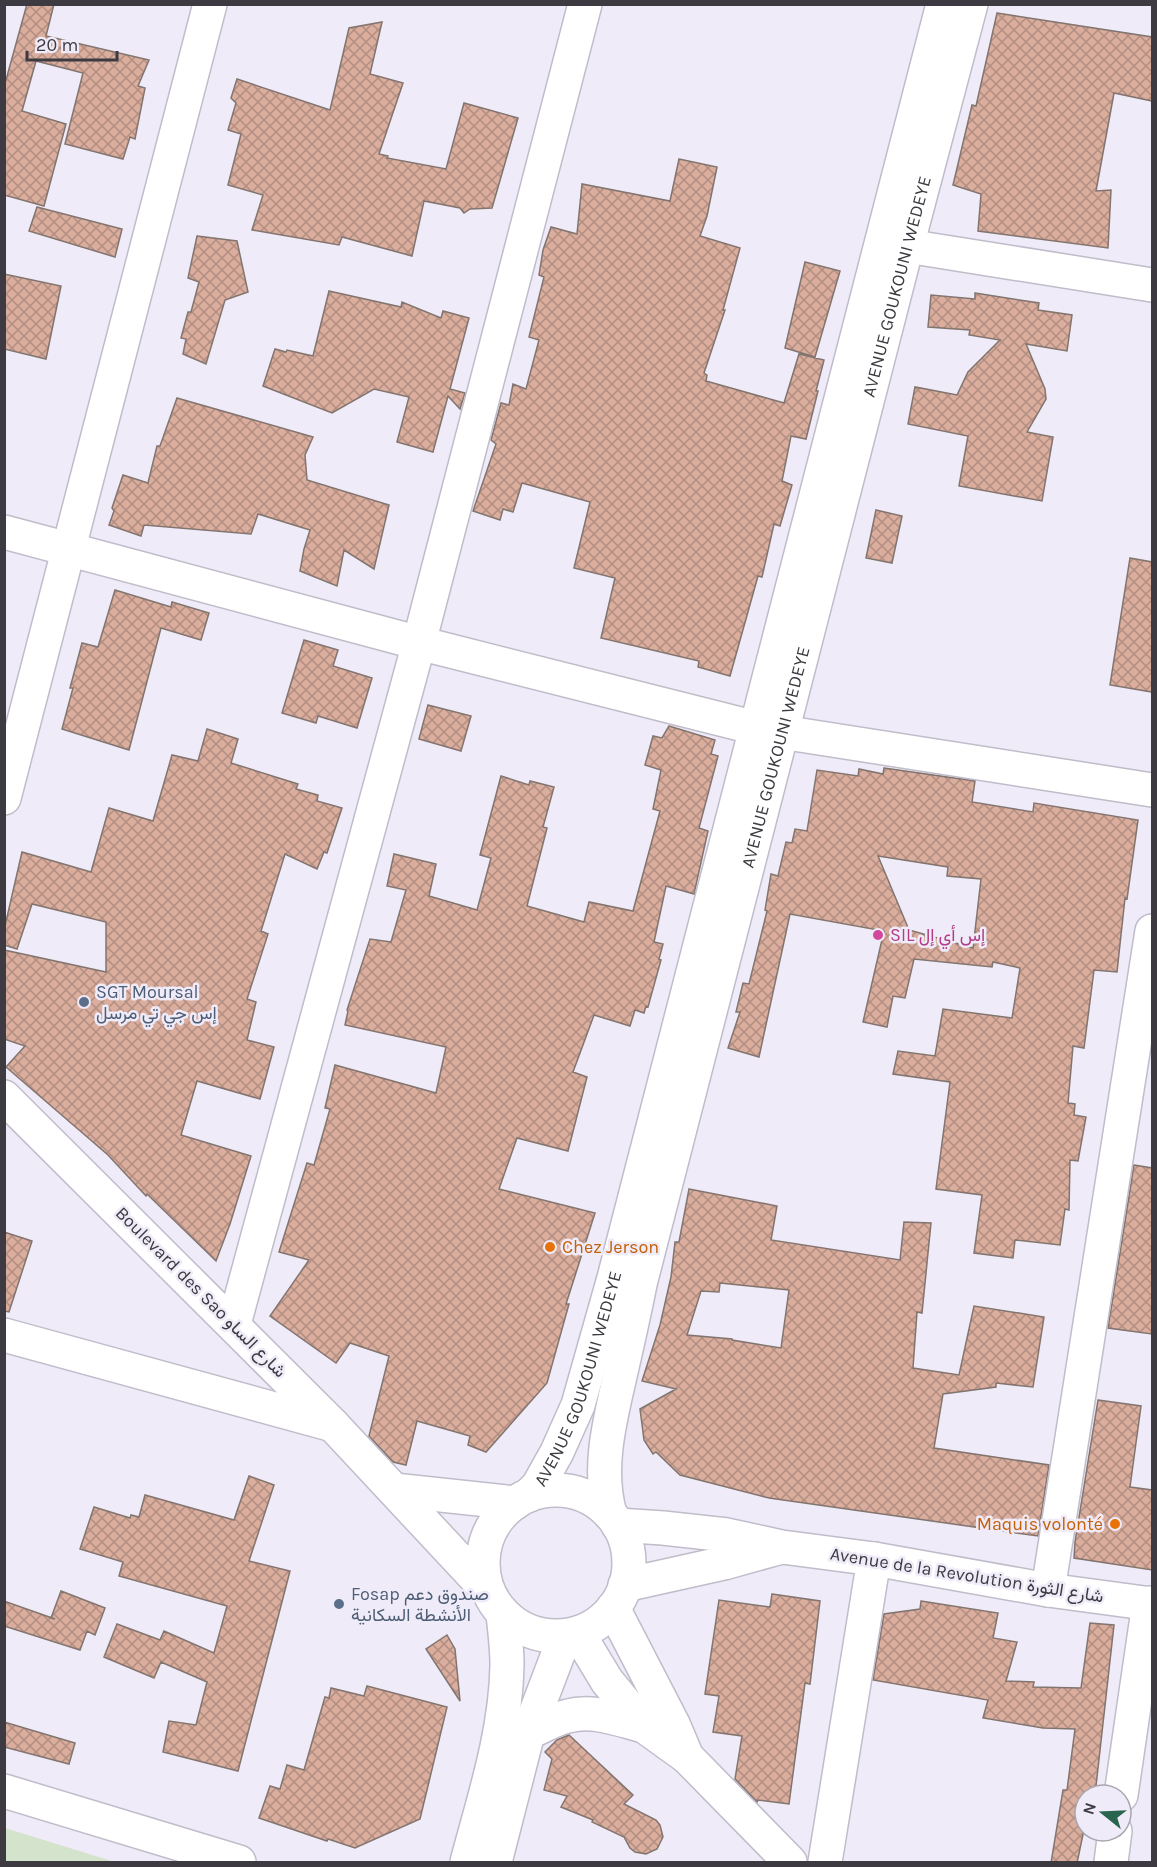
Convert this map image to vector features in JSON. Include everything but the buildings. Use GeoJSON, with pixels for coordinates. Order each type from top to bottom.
{"type":"FeatureCollection","features":[{"type":"Feature","properties":{"kind":"street"},"geometry":{"type":"LineString","coordinates":[[4,798],[210,4]]}},
{"type":"Feature","properties":{"kind":"street"},"geometry":{"type":"LineString","coordinates":[[234,1324],[419,643],[585,4]]}},
{"type":"Feature","properties":{"kind":"street","name":"AVENUE GOUKOUNI WEDEYE"},"geometry":{"type":"LineString","coordinates":[[614,1519],[605,1497],[605,1462],[610,1420],[769,730],[943,4]]}},
{"type":"Feature","properties":{"kind":"street","name":"AVENUE GOUKOUNI WEDEYE"},"geometry":{"type":"LineString","coordinates":[[522,1499],[538,1486],[557,1452],[578,1405],[907,246],[971,4]]}},
{"type":"Feature","properties":{"kind":"street"},"geometry":{"type":"LineString","coordinates":[[907,246],[1152,285]]}},
{"type":"Feature","properties":{"kind":"street"},"geometry":{"type":"LineString","coordinates":[[4,532],[419,643],[769,730],[1152,789]]}},
{"type":"Feature","properties":{"kind":"street"},"geometry":{"type":"LineString","coordinates":[[1048,1590],[1152,931]]}},
{"type":"Feature","properties":{"kind":"street","name":"Boulevard des Sao شارع الساو"},"geometry":{"type":"LineString","coordinates":[[4,1097],[333,1425],[495,1602]]}},
{"type":"Feature","properties":{"kind":"street"},"geometry":{"type":"LineString","coordinates":[[4,1335],[333,1425]]}},
{"type":"Feature","properties":{"kind":"street"},"geometry":{"type":"LineString","coordinates":[[394,1490],[522,1499]]}},
{"type":"Feature","properties":{"kind":"street"},"geometry":{"type":"LineString","coordinates":[[467,1863],[491,1773],[502,1718],[507,1666],[495,1602],[483,1566],[486,1542],[497,1520],[522,1499],[546,1490],[564,1490],[581,1494],[597,1502],[614,1519],[626,1544],[629,1564],[619,1597],[597,1623],[571,1635],[548,1636],[532,1633],[517,1625],[495,1602]]}},
{"type":"Feature","properties":{"kind":"street","name":"Avenue de la Revolution شارع الثورة"},"geometry":{"type":"LineString","coordinates":[[614,1519],[663,1528],[727,1535],[783,1547],[874,1559],[1048,1590],[1151,1603]]}},
{"type":"Feature","properties":{"kind":"street","name":"Avenue de la Revolution شارع الثورة"},"geometry":{"type":"LineString","coordinates":[[619,1597],[724,1563],[783,1547]]}},
{"type":"Feature","properties":{"kind":"street"},"geometry":{"type":"LineString","coordinates":[[825,1863],[874,1559]]}},
{"type":"Feature","properties":{"kind":"street"},"geometry":{"type":"LineString","coordinates":[[619,1597],[687,1757]]}},
{"type":"Feature","properties":{"kind":"street"},"geometry":{"type":"LineString","coordinates":[[1123,1783],[1151,1603]]}},
{"type":"Feature","properties":{"kind":"street"},"geometry":{"type":"LineString","coordinates":[[571,1635],[644,1726],[687,1757],[790,1863]]}},
{"type":"Feature","properties":{"kind":"street"},"geometry":{"type":"LineString","coordinates":[[495,1863],[528,1733],[571,1635]]}},
{"type":"Feature","properties":{"kind":"street"},"geometry":{"type":"LineString","coordinates":[[528,1733],[566,1716],[579,1714],[608,1717],[644,1726]]}},
{"type":"Feature","properties":{"kind":"street"},"geometry":{"type":"LineString","coordinates":[[4,1791],[239,1863]]}},
{"type":"Feature","properties":{"kind":"street"},"geometry":{"type":"LineString","coordinates":[[1111,1863],[1114,1843]]}},
{"type":"Feature","properties":{"kind":"green space"},"geometry":{"type":"Polygon","coordinates":[[[5,1828],[115,1862],[5,1862],[5,1828]]]}},
{"type":"Feature","properties":{"kind":"place","name":"SIL إس أي إل"},"geometry":{"type":"Point","coordinates":[878,935]}},
{"type":"Feature","properties":{"kind":"place","name":"SGT Moursal إس جي تي مرسل"},"geometry":{"type":"Point","coordinates":[84,1002]}},
{"type":"Feature","properties":{"kind":"place","name":"Chez Jerson"},"geometry":{"type":"Point","coordinates":[550,1247]}},
{"type":"Feature","properties":{"kind":"place","name":"Maquis volonté"},"geometry":{"type":"Point","coordinates":[1115,1524]}},
{"type":"Feature","properties":{"kind":"place","name":"Fosap صندوق دعم الأنشطة السكانية"},"geometry":{"type":"Point","coordinates":[339,1604]}}]}
